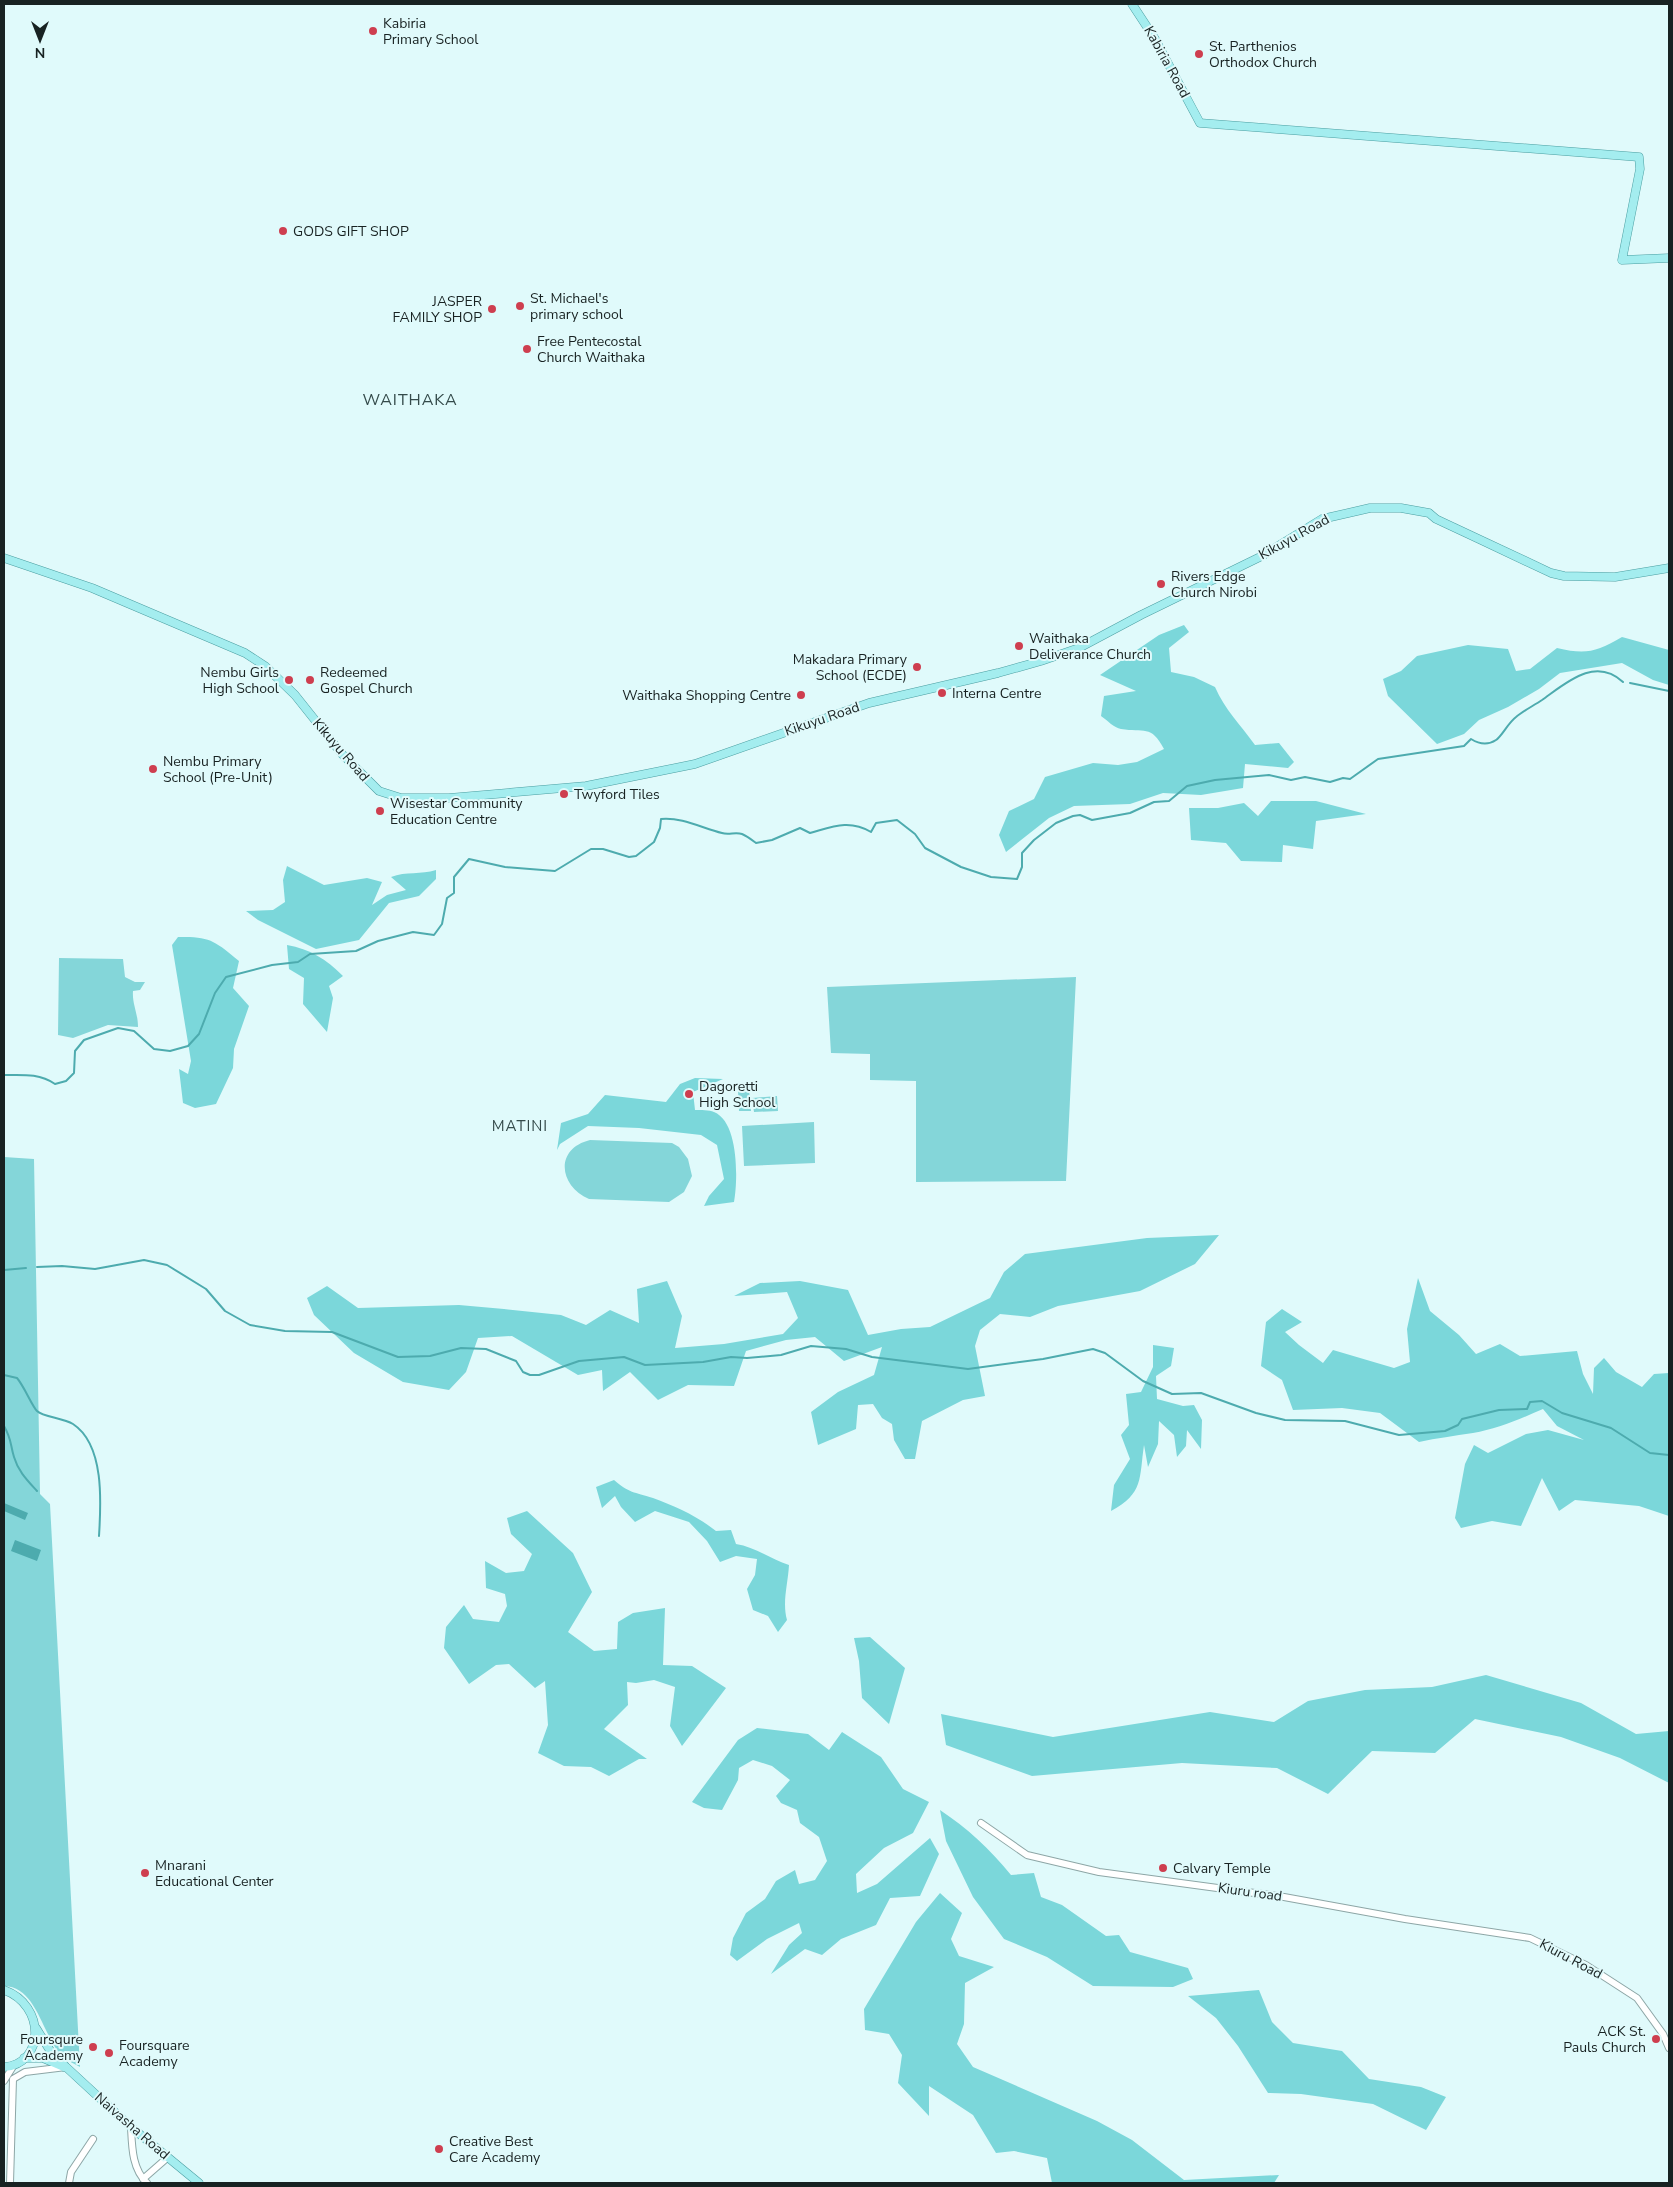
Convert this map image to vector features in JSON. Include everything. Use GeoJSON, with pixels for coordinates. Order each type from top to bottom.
{"type":"FeatureCollection","features":[{"type":"Feature","properties":{"kind":"main road","name":"Kabiria Road"},"geometry":{"type":"LineString","coordinates":[[1132,4],[1141,16],[1200,123],[1633,155],[1639,157],[1640,168],[1622,260],[1669,258]]}},
{"type":"Feature","properties":{"kind":"main road"},"geometry":{"type":"LineString","coordinates":[[1141,4],[1141,16]]}},
{"type":"Feature","properties":{"kind":"main road","name":"Kikuyu Road"},"geometry":{"type":"LineString","coordinates":[[4,558],[92,588],[245,652],[265,666],[295,695],[342,754],[372,785],[379,791],[401,798],[569,788],[681,768],[717,758],[869,702],[1022,666],[1079,648],[1141,615],[1262,556],[1322,519],[1370,508],[1401,508],[1429,513],[1483,542],[1551,573],[1564,576],[1615,577],[1669,568]]}},
{"type":"Feature","properties":{"kind":"main road"},"geometry":{"type":"LineString","coordinates":[[4,1990],[23,2000],[30,2008],[36,2028],[42,2039],[67,2069]]}},
{"type":"Feature","properties":{"kind":"main road"},"geometry":{"type":"LineString","coordinates":[[4,2067],[14,2065],[24,2058],[34,2042],[36,2028]]}},
{"type":"Feature","properties":{"kind":"main road"},"geometry":{"type":"LineString","coordinates":[[24,2058],[42,2058],[67,2069]]}},
{"type":"Feature","properties":{"kind":"main road","name":"Naivasha Road"},"geometry":{"type":"LineString","coordinates":[[67,2069],[130,2127],[199,2183]]}},
{"type":"Feature","properties":{"kind":"street","name":"Kiuru road"},"geometry":{"type":"LineString","coordinates":[[981,1823],[1027,1855],[1098,1872],[1284,1896],[1440,1924]]}},
{"type":"Feature","properties":{"kind":"street","name":"Kiuru Road"},"geometry":{"type":"LineString","coordinates":[[1440,1924],[1530,1938],[1586,1965],[1637,1998],[1663,2034],[1669,2048]]}},
{"type":"Feature","properties":{"kind":"street"},"geometry":{"type":"LineString","coordinates":[[4,2081],[14,2065]]}},
{"type":"Feature","properties":{"kind":"street"},"geometry":{"type":"LineString","coordinates":[[10,2183],[7,2172],[13,2079],[25,2072],[67,2069]]}},
{"type":"Feature","properties":{"kind":"street"},"geometry":{"type":"LineString","coordinates":[[130,2127],[133,2157],[145,2181],[167,2158]]}},
{"type":"Feature","properties":{"kind":"street"},"geometry":{"type":"LineString","coordinates":[[69,2183],[72,2172],[93,2140]]}},
{"type":"Feature","properties":{"kind":"shaded area"},"geometry":{"type":"Polygon","coordinates":[[[1184,625],[1189,632],[1169,648],[1171,672],[1194,677],[1215,687],[1228,710],[1255,745],[1279,743],[1294,762],[1288,768],[1245,764],[1243,788],[1201,795],[1163,793],[1130,804],[1074,806],[1049,818],[1006,852],[999,835],[1009,811],[1034,799],[1045,777],[1093,763],[1118,765],[1137,762],[1164,749],[1151,733],[1118,728],[1101,716],[1104,696],[1136,691],[1100,675],[1159,635],[1184,625]]]}},
{"type":"Feature","properties":{"kind":"shaded area"},"geometry":{"type":"Polygon","coordinates":[[[1622,637],[1669,650],[1669,685],[1653,680],[1622,663],[1560,673],[1539,689],[1508,707],[1479,720],[1464,734],[1437,744],[1388,696],[1383,679],[1401,671],[1417,656],[1468,645],[1508,649],[1516,671],[1530,669],[1557,648],[1583,652],[1591,651],[1622,637]]]}},
{"type":"Feature","properties":{"kind":"shaded area"},"geometry":{"type":"Polygon","coordinates":[[[1271,801],[1316,801],[1366,814],[1316,821],[1313,849],[1283,845],[1282,862],[1241,861],[1226,843],[1191,840],[1189,808],[1218,808],[1244,803],[1258,816],[1271,801]]]}},
{"type":"Feature","properties":{"kind":"shaded area"},"geometry":{"type":"Polygon","coordinates":[[[287,866],[324,885],[367,878],[382,882],[372,905],[387,895],[406,890],[391,877],[436,870],[436,879],[419,896],[389,903],[359,940],[316,949],[258,920],[246,911],[273,910],[285,902],[283,880],[287,866]]]}},
{"type":"Feature","properties":{"kind":"shaded area"},"geometry":{"type":"Polygon","coordinates":[[[178,937],[212,941],[239,961],[233,988],[249,1006],[234,1049],[233,1068],[216,1104],[195,1108],[183,1103],[179,1069],[188,1074],[191,1061],[172,945],[178,937]]]}},
{"type":"Feature","properties":{"kind":"shaded area"},"geometry":{"type":"Polygon","coordinates":[[[287,945],[303,949],[317,956],[343,976],[329,986],[333,998],[327,1032],[303,1004],[304,978],[289,969],[287,945]]]}},
{"type":"Feature","properties":{"kind":"shaded area"},"geometry":{"type":"Polygon","coordinates":[[[59,958],[123,959],[125,977],[135,982],[145,982],[140,990],[133,991],[138,1027],[108,1025],[73,1038],[58,1035],[59,958]]]}},
{"type":"Feature","properties":{"kind":"shaded area"},"geometry":{"type":"Polygon","coordinates":[[[1076,977],[1066,1181],[916,1182],[916,1081],[870,1080],[870,1054],[831,1053],[827,987],[1076,977]]]}},
{"type":"Feature","properties":{"kind":"shaded area"},"geometry":{"type":"Polygon","coordinates":[[[695,1078],[723,1079],[693,1092],[695,1110],[714,1112],[722,1118],[728,1127],[735,1152],[736,1180],[734,1202],[704,1206],[709,1196],[724,1179],[717,1145],[701,1135],[639,1128],[588,1126],[560,1144],[557,1150],[561,1123],[588,1114],[605,1095],[666,1102],[680,1084],[695,1078]]]}},
{"type":"Feature","properties":{"kind":"shaded area"},"geometry":{"type":"Polygon","coordinates":[[[738,1090],[749,1090],[751,1111],[739,1111],[738,1090]]]}},
{"type":"Feature","properties":{"kind":"shaded area"},"geometry":{"type":"Polygon","coordinates":[[[777,1096],[778,1111],[754,1112],[752,1098],[777,1096]]]}},
{"type":"Feature","properties":{"kind":"shaded area"},"geometry":{"type":"Polygon","coordinates":[[[814,1122],[815,1163],[744,1166],[742,1126],[814,1122]]]}},
{"type":"Feature","properties":{"kind":"shaded area"},"geometry":{"type":"Polygon","coordinates":[[[590,1140],[672,1143],[679,1147],[688,1159],[692,1176],[684,1192],[669,1202],[589,1199],[571,1186],[565,1168],[566,1159],[570,1151],[590,1140]]]}},
{"type":"Feature","properties":{"kind":"shaded area"},"geometry":{"type":"Polygon","coordinates":[[[4,1157],[34,1159],[40,1494],[50,1504],[80,2067],[63,2057],[56,2048],[38,2014],[25,1995],[15,1989],[4,1986],[4,1157]]]}},
{"type":"Feature","properties":{"kind":"shaded area"},"geometry":{"type":"Polygon","coordinates":[[[1219,1235],[1195,1264],[1140,1291],[1058,1306],[1030,1317],[1000,1314],[980,1330],[975,1346],[985,1396],[963,1400],[922,1421],[915,1459],[905,1459],[894,1440],[892,1424],[882,1418],[873,1404],[858,1405],[856,1429],[818,1445],[811,1412],[838,1392],[874,1375],[882,1347],[844,1361],[815,1337],[786,1340],[746,1351],[734,1386],[688,1385],[658,1400],[630,1372],[603,1391],[602,1370],[578,1375],[512,1336],[478,1338],[466,1372],[449,1390],[403,1382],[354,1353],[314,1315],[307,1298],[327,1286],[358,1308],[459,1305],[561,1315],[586,1325],[610,1310],[639,1323],[637,1289],[667,1281],[682,1316],[675,1348],[724,1344],[783,1334],[798,1318],[787,1292],[734,1296],[760,1283],[800,1281],[848,1290],[868,1335],[901,1329],[930,1327],[990,1298],[1004,1272],[1025,1254],[1147,1238],[1219,1235]]]}},
{"type":"Feature","properties":{"kind":"shaded area"},"geometry":{"type":"Polygon","coordinates":[[[1418,1278],[1430,1311],[1459,1335],[1476,1354],[1500,1344],[1520,1356],[1577,1351],[1583,1374],[1593,1394],[1594,1368],[1604,1358],[1616,1372],[1642,1387],[1654,1374],[1669,1373],[1669,1516],[1639,1506],[1575,1500],[1559,1511],[1542,1478],[1521,1526],[1492,1521],[1461,1528],[1455,1518],[1465,1464],[1474,1445],[1488,1453],[1526,1434],[1548,1430],[1584,1440],[1557,1426],[1543,1409],[1491,1429],[1419,1442],[1380,1413],[1342,1408],[1293,1410],[1282,1380],[1261,1366],[1266,1322],[1282,1309],[1302,1322],[1285,1332],[1323,1363],[1333,1350],[1394,1368],[1410,1362],[1407,1329],[1418,1278]]]}},
{"type":"Feature","properties":{"kind":"shaded area"},"geometry":{"type":"Polygon","coordinates":[[[1153,1345],[1174,1348],[1171,1366],[1156,1376],[1157,1399],[1183,1406],[1194,1405],[1202,1420],[1201,1449],[1187,1430],[1186,1446],[1177,1457],[1174,1435],[1159,1421],[1158,1444],[1148,1467],[1144,1445],[1140,1476],[1135,1491],[1122,1504],[1111,1511],[1114,1485],[1130,1459],[1121,1435],[1129,1425],[1126,1394],[1141,1392],[1153,1367],[1153,1345]]]}},
{"type":"Feature","properties":{"kind":"shaded area"},"geometry":{"type":"Polygon","coordinates":[[[614,1480],[628,1490],[686,1512],[716,1531],[731,1530],[736,1544],[789,1565],[785,1600],[787,1620],[778,1632],[768,1616],[753,1610],[747,1589],[755,1575],[757,1559],[736,1556],[720,1562],[707,1541],[689,1522],[655,1511],[635,1522],[621,1507],[615,1496],[602,1508],[596,1487],[614,1480]]]}},
{"type":"Feature","properties":{"kind":"shaded area"},"geometry":{"type":"Polygon","coordinates":[[[4,1503],[28,1513],[25,1520],[4,1511],[4,1503]]]}},
{"type":"Feature","properties":{"kind":"shaded area"},"geometry":{"type":"Polygon","coordinates":[[[527,1511],[573,1553],[592,1592],[568,1632],[594,1651],[617,1649],[618,1622],[633,1613],[665,1608],[663,1665],[692,1666],[726,1688],[682,1746],[670,1726],[675,1687],[654,1680],[636,1683],[627,1682],[628,1705],[604,1729],[647,1759],[639,1759],[609,1776],[591,1767],[564,1766],[538,1753],[548,1725],[545,1681],[535,1688],[509,1664],[496,1665],[469,1684],[444,1648],[446,1627],[464,1605],[473,1619],[499,1622],[507,1606],[505,1594],[486,1588],[485,1561],[506,1573],[524,1571],[532,1554],[511,1534],[507,1518],[527,1511]]]}},
{"type":"Feature","properties":{"kind":"shaded area"},"geometry":{"type":"Polygon","coordinates":[[[15,1540],[41,1550],[37,1561],[11,1551],[15,1540]]]}},
{"type":"Feature","properties":{"kind":"shaded area"},"geometry":{"type":"Polygon","coordinates":[[[870,1637],[905,1668],[889,1724],[862,1698],[859,1661],[854,1638],[870,1637]]]}},
{"type":"Feature","properties":{"kind":"shaded area"},"geometry":{"type":"Polygon","coordinates":[[[1486,1675],[1581,1703],[1636,1734],[1669,1731],[1669,1783],[1620,1758],[1561,1737],[1475,1719],[1435,1753],[1372,1751],[1328,1794],[1277,1768],[1182,1763],[1032,1776],[946,1745],[941,1714],[1053,1737],[1210,1712],[1274,1722],[1308,1701],[1365,1690],[1432,1687],[1486,1675]]]}},
{"type":"Feature","properties":{"kind":"shaded area"},"geometry":{"type":"Polygon","coordinates":[[[757,1728],[808,1734],[829,1750],[842,1732],[881,1757],[903,1789],[929,1802],[913,1833],[884,1848],[856,1874],[857,1893],[877,1884],[930,1838],[939,1854],[920,1896],[890,1898],[876,1925],[841,1939],[822,1955],[805,1949],[771,1974],[789,1945],[802,1933],[799,1923],[767,1939],[737,1961],[730,1955],[733,1938],[746,1913],[765,1899],[776,1881],[795,1870],[799,1884],[815,1880],[827,1861],[819,1837],[800,1823],[797,1810],[781,1803],[776,1796],[790,1780],[772,1766],[753,1760],[739,1768],[738,1780],[722,1810],[704,1808],[692,1802],[738,1740],[757,1728]]]}},
{"type":"Feature","properties":{"kind":"shaded area"},"geometry":{"type":"Polygon","coordinates":[[[940,1810],[978,1840],[1011,1875],[1034,1873],[1041,1897],[1062,1905],[1106,1936],[1119,1935],[1130,1952],[1188,1968],[1193,1979],[1173,1987],[1093,1986],[1047,1957],[1004,1939],[973,1897],[946,1841],[940,1810]]]}},
{"type":"Feature","properties":{"kind":"shaded area"},"geometry":{"type":"Polygon","coordinates":[[[940,1893],[962,1913],[951,1939],[959,1956],[994,1967],[965,1983],[964,2024],[957,2044],[973,2067],[1097,2121],[1132,2140],[1184,2180],[1279,2175],[1274,2183],[1052,2183],[1047,2158],[1014,2151],[996,2153],[973,2115],[929,2086],[929,2116],[898,2083],[902,2055],[889,2034],[865,2030],[864,2009],[916,1922],[940,1893]]]}},
{"type":"Feature","properties":{"kind":"shaded area"},"geometry":{"type":"Polygon","coordinates":[[[1259,1990],[1272,2022],[1293,2043],[1342,2051],[1369,2079],[1421,2087],[1446,2097],[1426,2130],[1373,2104],[1301,2094],[1268,2093],[1238,2046],[1216,2018],[1188,1996],[1259,1990]]]}},
{"type":"Feature","properties":{"kind":"waterway"},"geometry":{"type":"LineString","coordinates":[[4,1075],[37,1076],[55,1084],[66,1081],[74,1073],[75,1051],[84,1040],[118,1028],[134,1031],[154,1049],[170,1051],[188,1046],[199,1034],[215,993],[226,977],[272,965],[298,962],[310,954],[356,951],[378,941],[413,932],[434,935],[442,924],[447,898],[454,893],[454,877],[469,859],[505,867],[555,871],[591,849],[603,849],[629,857],[636,856],[654,842],[660,828],[661,819],[684,821],[724,834],[742,834],[756,843],[772,840],[800,828],[810,833],[848,825],[871,832],[876,823],[897,820],[915,834],[925,848],[961,867],[991,877],[1017,879],[1022,867],[1022,853],[1034,840],[1056,823],[1073,816],[1080,815],[1092,820],[1130,813],[1154,802],[1169,801],[1187,786],[1215,780],[1269,775],[1291,780],[1305,777],[1330,782],[1343,778],[1350,779],[1378,759],[1464,746],[1471,739],[1483,744],[1493,742],[1519,715],[1561,686],[1581,675],[1602,671],[1623,682]]}},
{"type":"Feature","properties":{"kind":"waterway"},"geometry":{"type":"LineString","coordinates":[[1630,683],[1669,691]]}},
{"type":"Feature","properties":{"kind":"waterway"},"geometry":{"type":"LineString","coordinates":[[37,1267],[62,1266],[95,1269],[144,1260],[167,1265],[206,1289],[225,1311],[250,1325],[285,1331],[332,1332],[398,1357],[430,1356],[461,1348],[486,1349],[516,1361],[523,1372],[530,1375],[539,1375],[579,1361],[624,1357],[645,1365],[703,1362],[731,1357],[747,1358],[781,1355],[811,1346],[846,1349],[872,1357],[968,1369],[1043,1359],[1093,1349],[1105,1353],[1143,1381],[1172,1394],[1201,1393],[1256,1413],[1285,1420],[1345,1421],[1399,1435],[1445,1431],[1458,1425],[1462,1419],[1499,1410],[1527,1409],[1530,1402],[1542,1401],[1562,1413],[1611,1428],[1650,1453],[1669,1455]]}},
{"type":"Feature","properties":{"kind":"waterway"},"geometry":{"type":"LineString","coordinates":[[4,1270],[26,1268]]}},
{"type":"Feature","properties":{"kind":"waterway"},"geometry":{"type":"LineString","coordinates":[[4,1375],[17,1378],[37,1411],[73,1424],[91,1446],[99,1476],[99,1536]]}},
{"type":"Feature","properties":{"kind":"waterway"},"geometry":{"type":"LineString","coordinates":[[4,1426],[18,1467],[37,1491]]}},
{"type":"Feature","properties":{"kind":"place","name":"Kabiria Primary School"},"geometry":{"type":"Point","coordinates":[373,31]}},
{"type":"Feature","properties":{"kind":"place","name":"St. Parthenios Orthodox Church"},"geometry":{"type":"Point","coordinates":[1199,54]}},
{"type":"Feature","properties":{"kind":"place","name":"GODS GIFT SHOP"},"geometry":{"type":"Point","coordinates":[283,231]}},
{"type":"Feature","properties":{"kind":"place","name":"St. Michael's primary school"},"geometry":{"type":"Point","coordinates":[520,306]}},
{"type":"Feature","properties":{"kind":"place","name":"JASPER FAMILY SHOP"},"geometry":{"type":"Point","coordinates":[492,309]}},
{"type":"Feature","properties":{"kind":"place","name":"Free Pentecostal Church Waithaka"},"geometry":{"type":"Point","coordinates":[527,349]}},
{"type":"Feature","properties":{"kind":"place","name":"Rivers Edge Church Nirobi"},"geometry":{"type":"Point","coordinates":[1161,584]}},
{"type":"Feature","properties":{"kind":"place","name":"Waithaka Deliverance Church"},"geometry":{"type":"Point","coordinates":[1019,646]}},
{"type":"Feature","properties":{"kind":"place","name":"Makadara Primary School (ECDE)"},"geometry":{"type":"Point","coordinates":[917,667]}},
{"type":"Feature","properties":{"kind":"place","name":"Nembu Girls High School"},"geometry":{"type":"Point","coordinates":[289,680]}},
{"type":"Feature","properties":{"kind":"place","name":"Redeemed Gospel Church"},"geometry":{"type":"Point","coordinates":[310,680]}},
{"type":"Feature","properties":{"kind":"place","name":"Interna Centre"},"geometry":{"type":"Point","coordinates":[942,693]}},
{"type":"Feature","properties":{"kind":"place","name":"Waithaka Shopping Centre"},"geometry":{"type":"Point","coordinates":[801,695]}},
{"type":"Feature","properties":{"kind":"place","name":"Nembu Primary School (Pre-Unit)"},"geometry":{"type":"Point","coordinates":[153,769]}},
{"type":"Feature","properties":{"kind":"place","name":"Twyford Tiles"},"geometry":{"type":"Point","coordinates":[564,794]}},
{"type":"Feature","properties":{"kind":"place","name":"Wisestar Community Education Centre"},"geometry":{"type":"Point","coordinates":[380,811]}},
{"type":"Feature","properties":{"kind":"place","name":"Dagoretti High School"},"geometry":{"type":"Point","coordinates":[689,1094]}},
{"type":"Feature","properties":{"kind":"place","name":"Calvary Temple"},"geometry":{"type":"Point","coordinates":[1163,1868]}},
{"type":"Feature","properties":{"kind":"place","name":"Mnarani Educational Center"},"geometry":{"type":"Point","coordinates":[145,1873]}},
{"type":"Feature","properties":{"kind":"place","name":"ACK St. Pauls Church"},"geometry":{"type":"Point","coordinates":[1656,2039]}},
{"type":"Feature","properties":{"kind":"place","name":"Foursqure Academy"},"geometry":{"type":"Point","coordinates":[93,2047]}},
{"type":"Feature","properties":{"kind":"place","name":"Foursquare Academy"},"geometry":{"type":"Point","coordinates":[109,2053]}},
{"type":"Feature","properties":{"kind":"place","name":"Creative Best Care Academy"},"geometry":{"type":"Point","coordinates":[439,2149]}},
{"type":"Feature","properties":{"kind":"district","name":"WAITHAKA"},"geometry":{"type":"Point","coordinates":[410,400]}},
{"type":"Feature","properties":{"kind":"district","name":"MATINI"},"geometry":{"type":"Point","coordinates":[520,1126]}}]}
